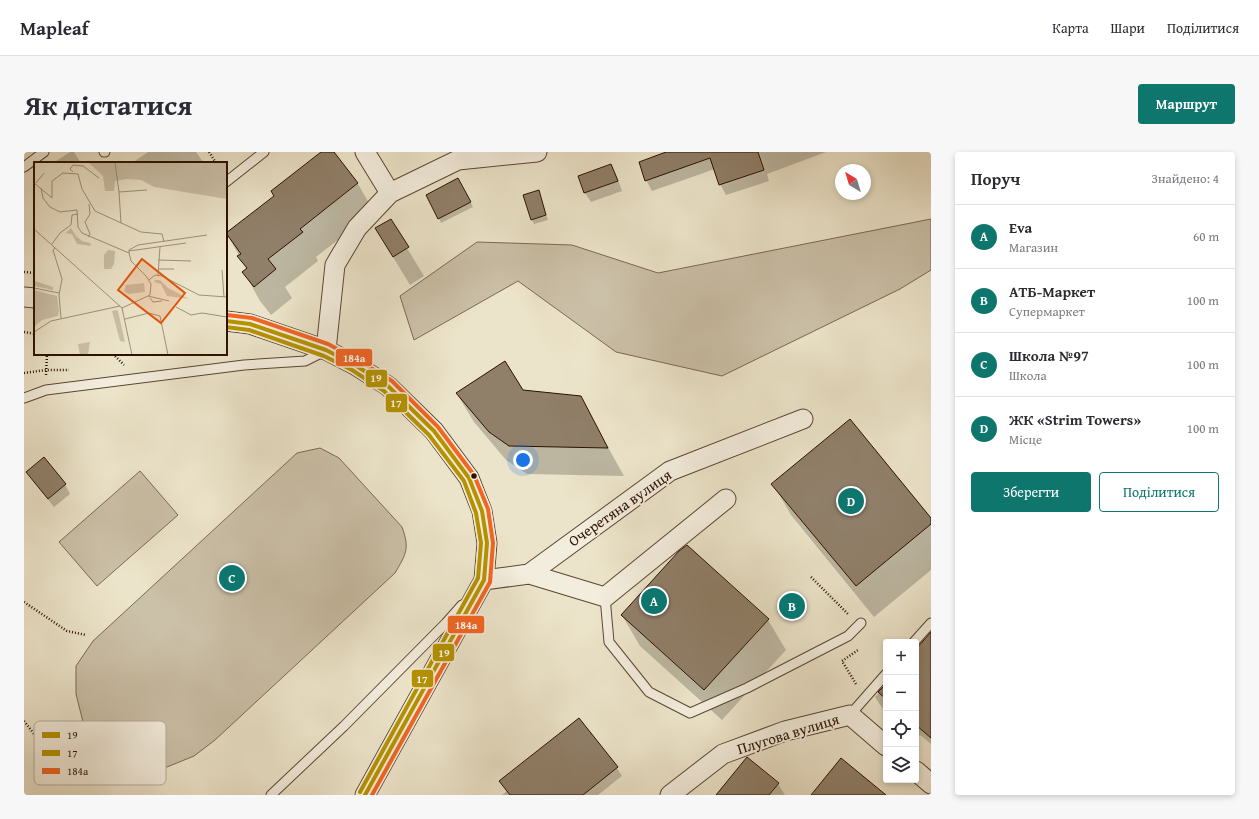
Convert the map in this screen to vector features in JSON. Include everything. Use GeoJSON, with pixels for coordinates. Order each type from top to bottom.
{"type":"FeatureCollection","features":[{"type":"Feature","properties":{"kind":"street"},"geometry":{"type":"LineString","coordinates":[[365,152],[390,193]]}},
{"type":"Feature","properties":{"kind":"street"},"geometry":{"type":"LineString","coordinates":[[326,350],[335,265],[357,228],[390,193],[458,160],[536,152]]}},
{"type":"Feature","properties":{"kind":"street"},"geometry":{"type":"LineString","coordinates":[[24,297],[34,298]]}},
{"type":"Feature","properties":{"kind":"street"},"geometry":{"type":"LineString","coordinates":[[227,321],[250,324],[326,350],[354,364],[388,386],[434,431],[469,478],[482,511],[487,543],[484,580],[365,795]]}},
{"type":"Feature","properties":{"kind":"street","name":"Очеретяна вулиця"},"geometry":{"type":"LineString","coordinates":[[484,580],[529,574],[670,471],[803,419]]}},
{"type":"Feature","properties":{"kind":"street"},"geometry":{"type":"LineString","coordinates":[[529,574],[605,597],[726,499]]}},
{"type":"Feature","properties":{"kind":"street","name":"Плугова вулиця"},"geometry":{"type":"LineString","coordinates":[[670,795],[723,754],[785,731],[850,715],[883,743]]}},
{"type":"Feature","properties":{"kind":"street"},"geometry":{"type":"LineString","coordinates":[[919,774],[931,784]]}},
{"type":"Feature","properties":{"kind":"lane"},"geometry":{"type":"LineString","coordinates":[[24,166],[44,152]]}},
{"type":"Feature","properties":{"kind":"lane"},"geometry":{"type":"LineString","coordinates":[[227,181],[264,152]]}},
{"type":"Feature","properties":{"kind":"lane"},"geometry":{"type":"LineString","coordinates":[[24,398],[46,390],[244,365],[305,361],[326,350]]}},
{"type":"Feature","properties":{"kind":"lane"},"geometry":{"type":"LineString","coordinates":[[272,795],[355,715],[446,623],[484,580]]}},
{"type":"Feature","properties":{"kind":"lane"},"geometry":{"type":"LineString","coordinates":[[605,597],[609,642],[649,692],[690,713],[747,688],[848,636],[861,623]]}},
{"type":"Feature","properties":{"kind":"lane"},"geometry":{"type":"LineString","coordinates":[[917,639],[931,623]]}},
{"type":"Feature","properties":{"kind":"lane"},"geometry":{"type":"LineString","coordinates":[[850,715],[885,675]]}},
{"type":"Feature","properties":{"kind":"path"},"geometry":{"type":"LineString","coordinates":[[209,152],[215,162]]}},
{"type":"Feature","properties":{"kind":"path"},"geometry":{"type":"LineString","coordinates":[[24,272],[34,273]]}},
{"type":"Feature","properties":{"kind":"path"},"geometry":{"type":"LineString","coordinates":[[24,332],[34,334]]}},
{"type":"Feature","properties":{"kind":"path"},"geometry":{"type":"LineString","coordinates":[[46,390],[47,355]]}},
{"type":"Feature","properties":{"kind":"path"},"geometry":{"type":"LineString","coordinates":[[811,577],[851,617]]}},
{"type":"Feature","properties":{"kind":"path"},"geometry":{"type":"LineString","coordinates":[[24,602],[67,631],[86,635]]}},
{"type":"Feature","properties":{"kind":"path"},"geometry":{"type":"LineString","coordinates":[[858,650],[842,661],[865,698]]}},
{"type":"Feature","properties":{"kind":"path"},"geometry":{"type":"LineString","coordinates":[[24,721],[34,734]]}},
{"type":"Feature","properties":{"kind":"shaded area"},"geometry":{"type":"Polygon","coordinates":[[[931,219],[931,270],[900,289],[722,376],[616,352],[518,281],[414,340],[400,296],[477,242],[572,245],[658,273],[931,219]]]}},
{"type":"Feature","properties":{"kind":"shaded area"},"geometry":{"type":"Polygon","coordinates":[[[320,448],[339,458],[402,527],[406,541],[406,551],[395,573],[215,740],[194,756],[166,767],[166,721],[83,721],[76,694],[76,666],[93,641],[297,453],[320,448]]]}},
{"type":"Feature","properties":{"kind":"shaded area"},"geometry":{"type":"Polygon","coordinates":[[[140,471],[178,515],[97,586],[59,542],[140,471]]]}},
{"type":"Feature","properties":{"kind":"building"},"geometry":{"type":"Polygon","coordinates":[[[321,152],[334,152],[358,183],[300,229],[303,232],[268,259],[276,269],[254,287],[242,272],[247,268],[237,256],[241,254],[227,232],[274,196],[271,191],[321,152]]]}},
{"type":"Feature","properties":{"kind":"building"},"geometry":{"type":"Polygon","coordinates":[[[666,152],[758,152],[764,170],[719,185],[710,158],[645,181],[639,162],[666,152]]]}},
{"type":"Feature","properties":{"kind":"building"},"geometry":{"type":"Polygon","coordinates":[[[611,164],[618,181],[584,193],[578,176],[611,164]]]}},
{"type":"Feature","properties":{"kind":"building"},"geometry":{"type":"Polygon","coordinates":[[[458,178],[471,202],[438,219],[426,195],[458,178]]]}},
{"type":"Feature","properties":{"kind":"building"},"geometry":{"type":"Polygon","coordinates":[[[539,190],[546,215],[531,220],[523,195],[539,190]]]}},
{"type":"Feature","properties":{"kind":"building"},"geometry":{"type":"Polygon","coordinates":[[[391,219],[409,247],[393,257],[375,228],[391,219]]]}},
{"type":"Feature","properties":{"kind":"building"},"geometry":{"type":"Polygon","coordinates":[[[505,361],[523,390],[581,396],[608,448],[509,446],[489,432],[456,393],[505,361]]]}},
{"type":"Feature","properties":{"kind":"building"},"geometry":{"type":"Polygon","coordinates":[[[850,419],[931,518],[931,524],[856,586],[771,484],[850,419]]]}},
{"type":"Feature","properties":{"kind":"building"},"geometry":{"type":"Polygon","coordinates":[[[44,457],[66,484],[48,499],[26,472],[44,457]]]}},
{"type":"Feature","properties":{"kind":"building"},"geometry":{"type":"Polygon","coordinates":[[[687,545],[769,619],[704,690],[621,615],[679,551],[687,545]]]}},
{"type":"Feature","properties":{"kind":"building"},"geometry":{"type":"Polygon","coordinates":[[[931,632],[931,738],[919,728],[919,646],[931,632]]]}},
{"type":"Feature","properties":{"kind":"building"},"geometry":{"type":"Polygon","coordinates":[[[883,687],[883,696],[878,692],[883,687]]]}},
{"type":"Feature","properties":{"kind":"building"},"geometry":{"type":"Polygon","coordinates":[[[579,718],[618,767],[583,795],[510,795],[499,781],[579,718]]]}},
{"type":"Feature","properties":{"kind":"building"},"geometry":{"type":"Polygon","coordinates":[[[747,757],[779,783],[769,795],[716,795],[747,757]]]}},
{"type":"Feature","properties":{"kind":"building"},"geometry":{"type":"Polygon","coordinates":[[[841,758],[886,795],[811,795],[841,758]]]}},
{"type":"Feature","properties":{"kind":"transit line","name":"184а"},"geometry":{"type":"LineString","coordinates":[[227,315],[252,318],[328,344],[392,381],[438,427],[474,475],[488,509],[493,543],[490,582],[372,795]]}},
{"type":"Feature","properties":{"kind":"transit line","name":"19"},"geometry":{"type":"LineString","coordinates":[[227,321],[250,324],[326,350],[355,365],[388,386],[434,431],[469,478],[482,511],[487,543],[484,580],[365,795]]}},
{"type":"Feature","properties":{"kind":"transit line","name":"17"},"geometry":{"type":"LineString","coordinates":[[227,327],[249,330],[324,356],[352,370],[384,391],[429,435],[464,481],[476,513],[481,543],[478,578],[360,792]]}},
{"type":"Feature","properties":{"kind":"place","name":"ЖК «Strim Towers»"},"geometry":{"type":"Point","coordinates":[851,501]}},
{"type":"Feature","properties":{"kind":"place","name":"Школа №97"},"geometry":{"type":"Point","coordinates":[232,578]}},
{"type":"Feature","properties":{"kind":"place","name":"Eva"},"geometry":{"type":"Point","coordinates":[654,601]}},
{"type":"Feature","properties":{"kind":"place","name":"АТБ-Маркет"},"geometry":{"type":"Point","coordinates":[792,606]}}]}
